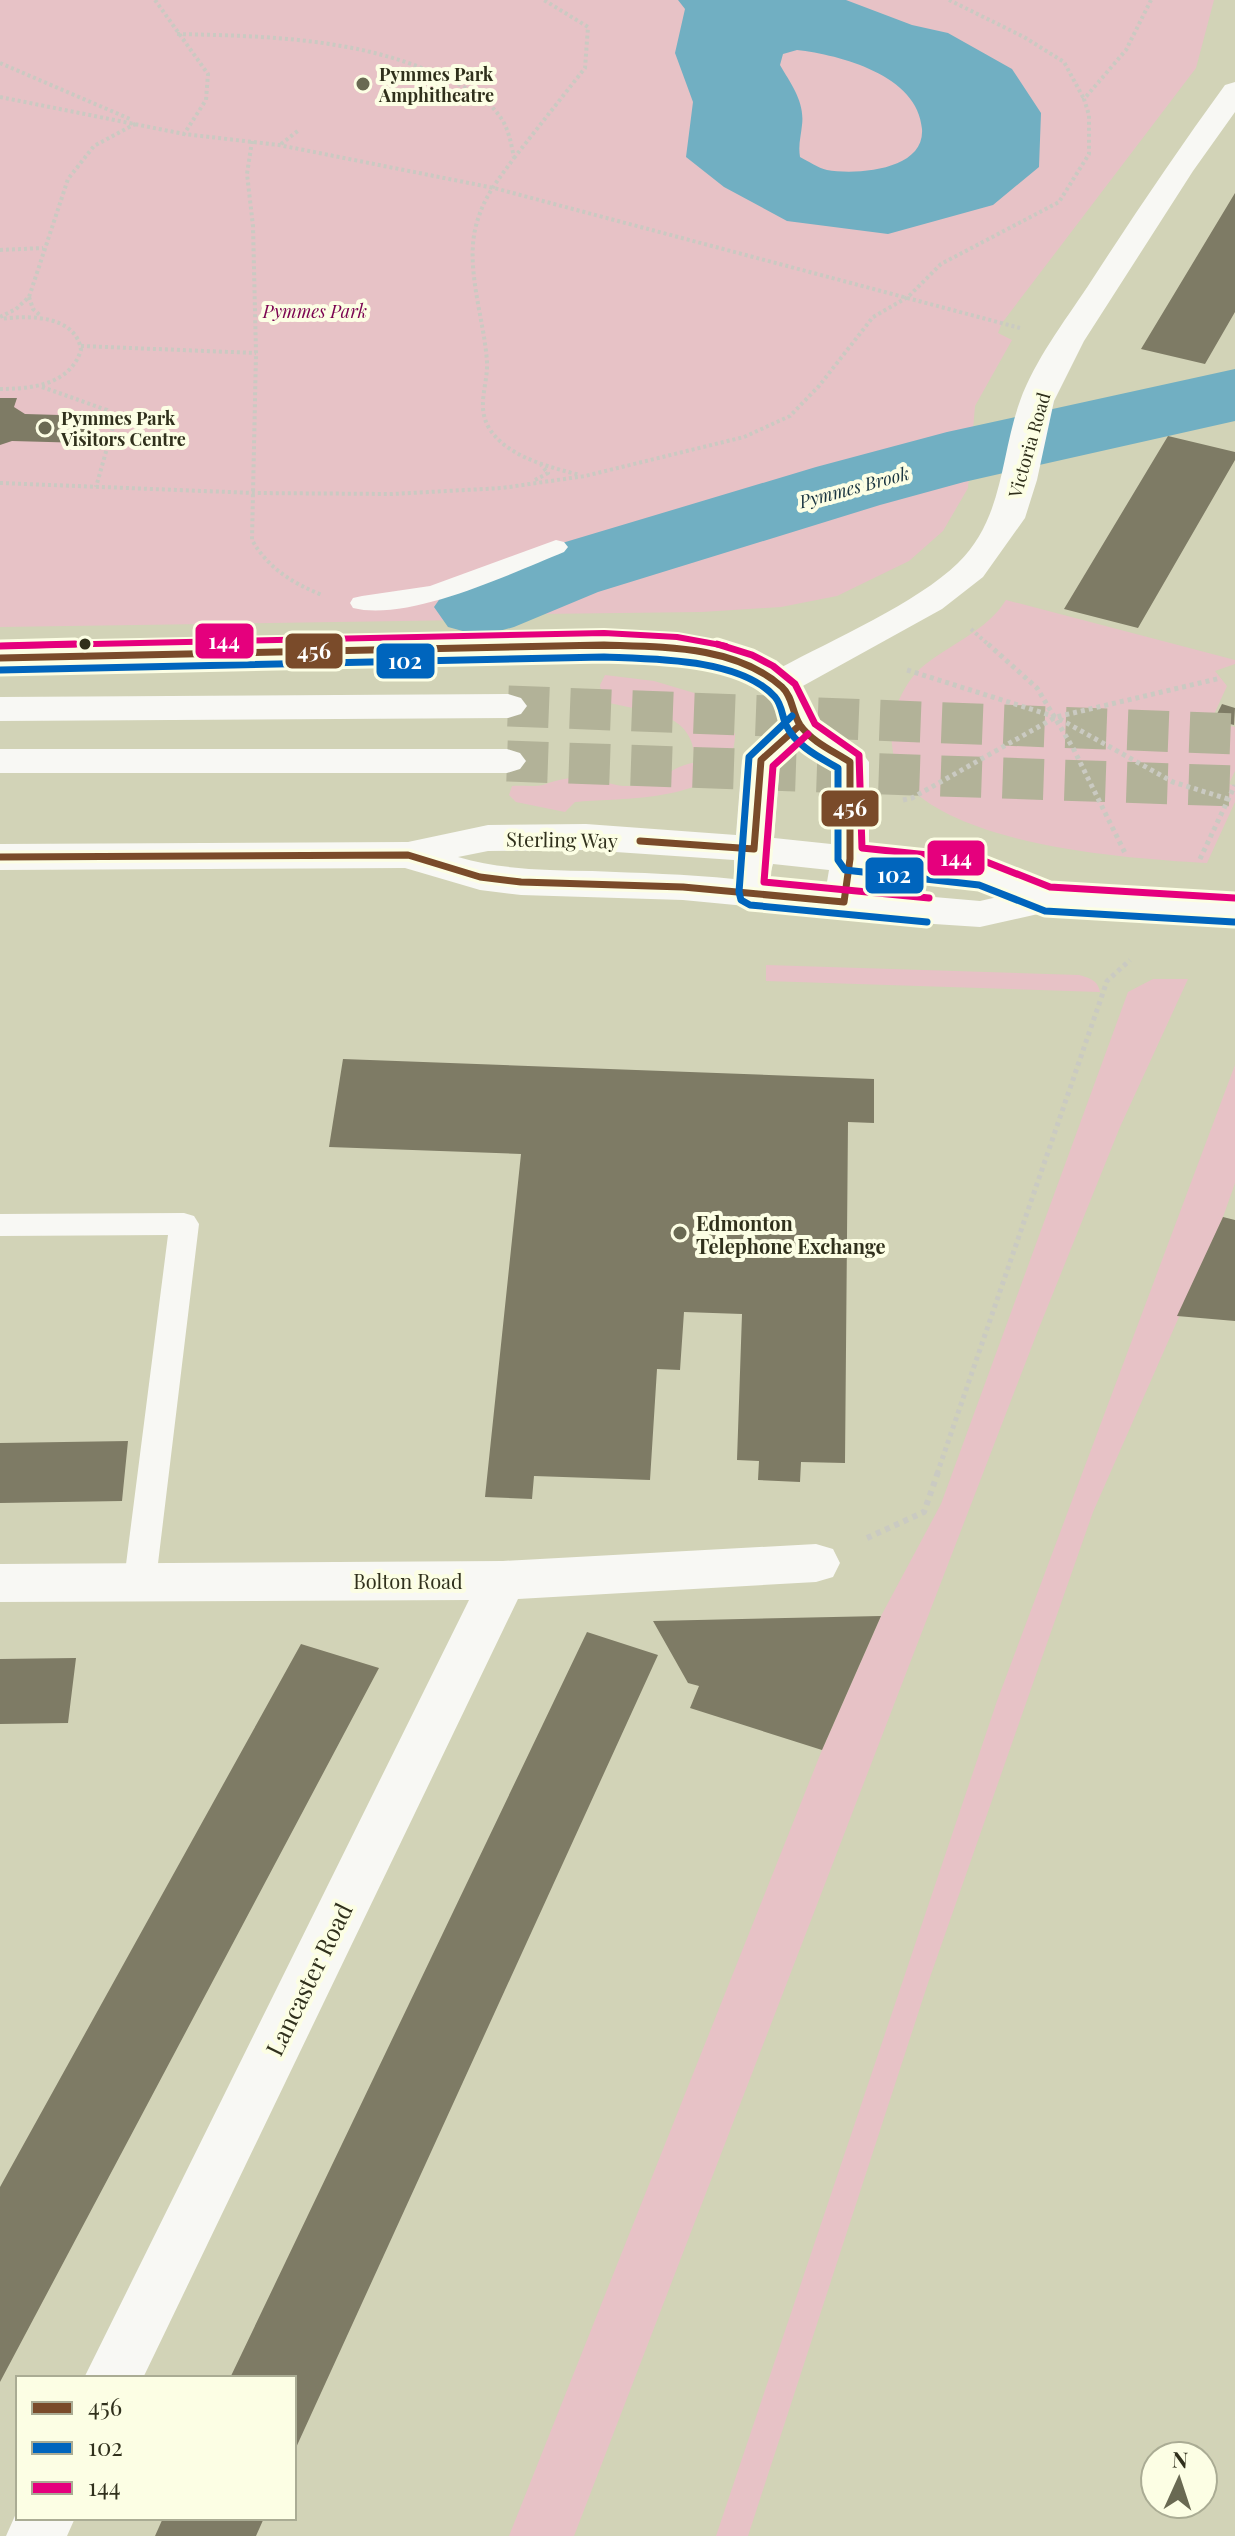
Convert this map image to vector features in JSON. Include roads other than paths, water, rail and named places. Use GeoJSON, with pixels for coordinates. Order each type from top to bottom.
{"type":"FeatureCollection","features":[{"type":"Feature","properties":{"kind":"main road","name":"Victoria Road"},"geometry":{"type":"LineString","coordinates":[[779,684],[929,601],[971,570],[1008,518],[1020,480],[1037,401],[1068,341],[1179,169],[1235,91]]}},
{"type":"Feature","properties":{"kind":"main road"},"geometry":{"type":"LineString","coordinates":[[0,658],[604,645],[682,650],[722,660],[779,684],[791,696],[800,725],[850,762],[850,859],[844,902]]}},
{"type":"Feature","properties":{"kind":"main road"},"geometry":{"type":"LineString","coordinates":[[0,709],[508,706]]}},
{"type":"Feature","properties":{"kind":"main road"},"geometry":{"type":"LineString","coordinates":[[751,893],[761,760],[800,725]]}},
{"type":"Feature","properties":{"kind":"main road"},"geometry":{"type":"LineString","coordinates":[[0,761],[507,761]]}},
{"type":"Feature","properties":{"kind":"main road","name":"Sterling Way"},"geometry":{"type":"LineString","coordinates":[[0,857],[408,855],[488,838],[586,837],[754,849],[982,873],[1047,899]]}},
{"type":"Feature","properties":{"kind":"main road","name":"Sterling Way"},"geometry":{"type":"LineString","coordinates":[[408,855],[480,877],[521,882],[641,885],[980,914],[1047,899],[1235,910]]}},
{"type":"Feature","properties":{"kind":"main road","name":"Bolton Road"},"geometry":{"type":"LineString","coordinates":[[0,1583],[503,1580],[816,1563]]}},
{"type":"Feature","properties":{"kind":"main road","name":"Lancaster Road"},"geometry":{"type":"LineString","coordinates":[[114,2376],[503,1580]]}},
{"type":"Feature","properties":{"kind":"lane"},"geometry":{"type":"LineString","coordinates":[[362,603],[395,602],[442,593],[556,547]]}},
{"type":"Feature","properties":{"kind":"lane"},"geometry":{"type":"LineString","coordinates":[[0,1225],[184,1224],[140,1580]]}},
{"type":"Feature","properties":{"kind":"water"},"geometry":{"type":"Polygon","coordinates":[[[678,0],[846,0],[912,25],[948,33],[1012,69],[1041,113],[1039,167],[993,205],[888,234],[787,221],[724,187],[686,157],[693,102],[675,53],[685,9],[678,0]],[[797,50],[783,54],[780,65],[801,109],[800,157],[827,170],[854,172],[886,167],[912,154],[920,143],[922,129],[917,110],[907,95],[874,71],[797,50]]]}},
{"type":"Feature","properties":{"kind":"waterway","name":"Pymmes Brook"},"geometry":{"type":"LineString","coordinates":[[481,607],[565,572],[848,486],[947,459],[1235,395]]}},
{"type":"Feature","properties":{"kind":"tunnel"},"geometry":{"type":"LineString","coordinates":[[508,706],[1235,734]]}},
{"type":"Feature","properties":{"kind":"tunnel"},"geometry":{"type":"LineString","coordinates":[[507,761],[1235,786]]}},
{"type":"Feature","properties":{"kind":"place","name":"Pymmes Park Amphitheatre"},"geometry":{"type":"Point","coordinates":[363,84]}},
{"type":"Feature","properties":{"kind":"place","name":"Pymmes Park Visitors Centre"},"geometry":{"type":"Point","coordinates":[45,428]}},
{"type":"Feature","properties":{"kind":"place","name":"Edmonton Telephone Exchange"},"geometry":{"type":"Point","coordinates":[680,1233]}},
{"type":"Feature","properties":{"kind":"park label","name":"Pymmes Park"},"geometry":{"type":"Point","coordinates":[315,311]}}]}
